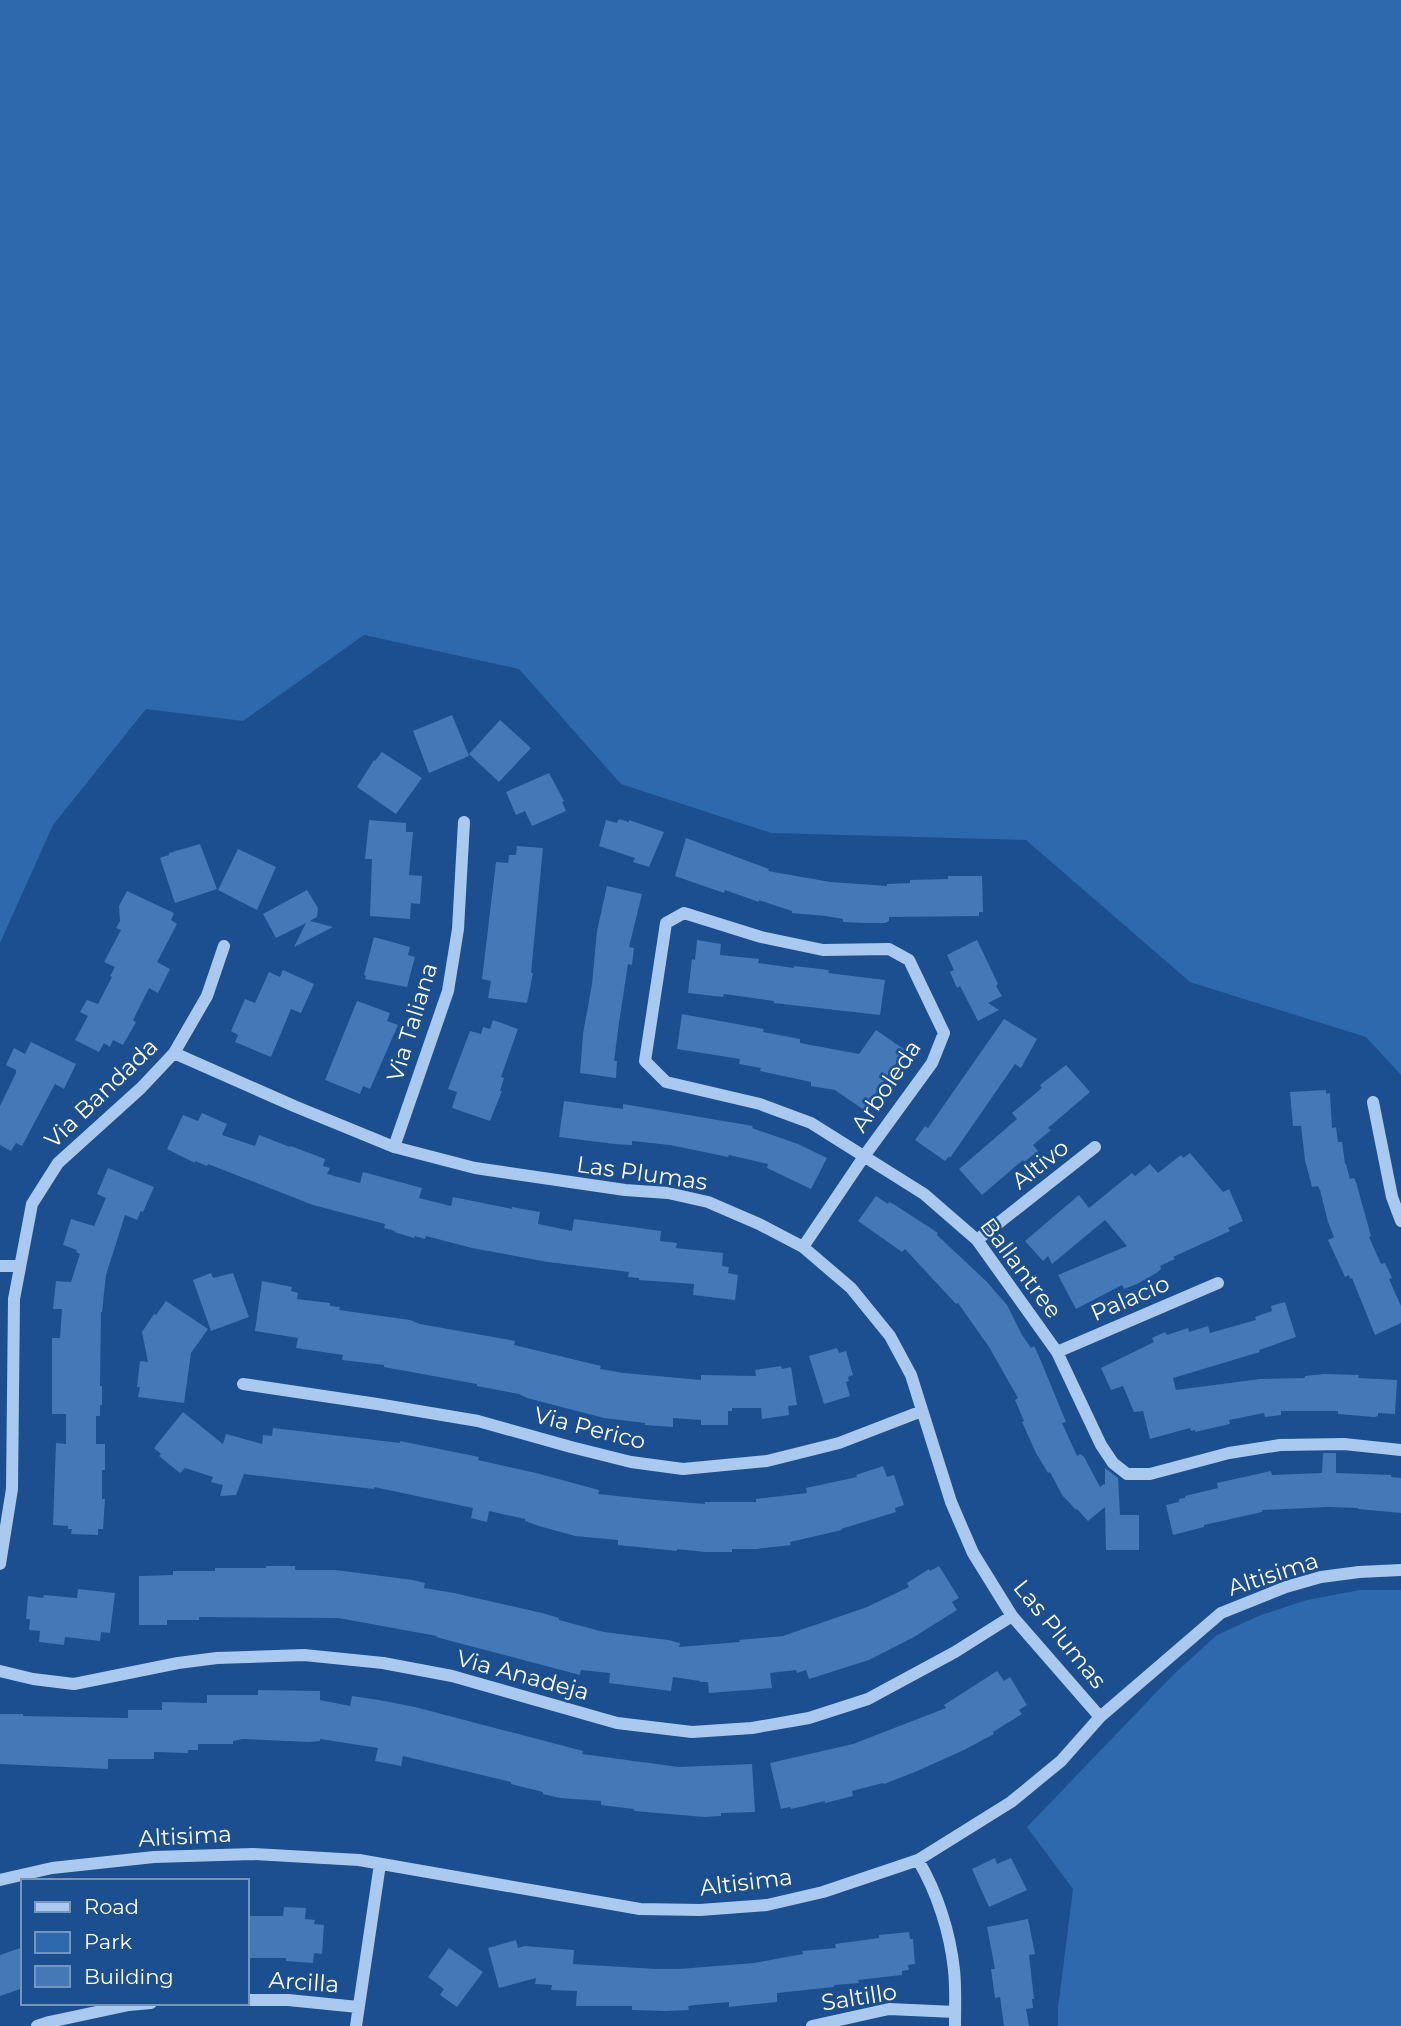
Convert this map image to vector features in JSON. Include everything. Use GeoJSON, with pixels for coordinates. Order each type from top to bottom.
{"type":"FeatureCollection","features":[{"type":"Feature","properties":{"kind":"street","name":"Via Taliana"},"geometry":{"type":"LineString","coordinates":[[394,1147],[448,991],[458,929],[464,822]]}},
{"type":"Feature","properties":{"kind":"street","name":"Arboleda"},"geometry":{"type":"LineString","coordinates":[[684,913],[761,937],[823,950],[889,949],[909,960],[944,1033],[932,1063],[803,1247]]}},
{"type":"Feature","properties":{"kind":"street","name":"Ballantree"},"geometry":{"type":"LineString","coordinates":[[684,913],[666,923],[645,1061],[666,1082],[760,1104],[811,1123],[925,1194],[978,1240],[1057,1352],[1112,1463],[1127,1474],[1150,1474],[1229,1453],[1280,1445],[1343,1444],[1401,1450]]}},
{"type":"Feature","properties":{"kind":"street","name":"Via Bandada"},"geometry":{"type":"LineString","coordinates":[[0,1564],[12,1489],[15,1299],[32,1204],[58,1163],[141,1088],[174,1053],[207,996],[224,946]]}},
{"type":"Feature","properties":{"kind":"street","name":"Las Plumas"},"geometry":{"type":"LineString","coordinates":[[174,1053],[394,1147],[487,1170],[625,1190],[668,1193],[708,1202],[803,1247],[851,1288],[890,1336],[911,1375],[956,1515],[973,1553],[1012,1616],[1100,1717]]}},
{"type":"Feature","properties":{"kind":"street"},"geometry":{"type":"LineString","coordinates":[[1373,1102],[1401,1221]]}},
{"type":"Feature","properties":{"kind":"street","name":"Altivo"},"geometry":{"type":"LineString","coordinates":[[978,1240],[1095,1147]]}},
{"type":"Feature","properties":{"kind":"street"},"geometry":{"type":"LineString","coordinates":[[0,1266],[20,1266]]}},
{"type":"Feature","properties":{"kind":"street","name":"Palacio"},"geometry":{"type":"LineString","coordinates":[[1057,1352],[1218,1283]]}},
{"type":"Feature","properties":{"kind":"street","name":"Via Perico"},"geometry":{"type":"LineString","coordinates":[[243,1384],[478,1421],[631,1462],[683,1469],[767,1461],[839,1443],[922,1411]]}},
{"type":"Feature","properties":{"kind":"street","name":"Altisima"},"geometry":{"type":"LineString","coordinates":[[0,1880],[52,1868],[154,1857],[253,1854],[359,1860],[640,1909],[701,1910],[767,1905],[822,1892],[918,1860],[1011,1802],[1060,1760],[1100,1717],[1221,1613],[1286,1587],[1321,1577],[1401,1570]]}},
{"type":"Feature","properties":{"kind":"street","name":"Via Anadeja"},"geometry":{"type":"LineString","coordinates":[[0,1671],[33,1679],[75,1684],[178,1663],[217,1658],[304,1655],[383,1663],[452,1676],[617,1723],[692,1732],[752,1728],[809,1718],[868,1699],[955,1652],[1012,1616]]}},
{"type":"Feature","properties":{"kind":"street"},"geometry":{"type":"LineString","coordinates":[[918,1860],[929,1879],[944,1923],[954,1970],[955,2026]]}},
{"type":"Feature","properties":{"kind":"street"},"geometry":{"type":"LineString","coordinates":[[356,2026],[380,1864]]}},
{"type":"Feature","properties":{"kind":"street","name":"Arcilla"},"geometry":{"type":"LineString","coordinates":[[248,2000],[288,2000],[358,2007]]}},
{"type":"Feature","properties":{"kind":"street"},"geometry":{"type":"LineString","coordinates":[[37,2026],[129,2005]]}},
{"type":"Feature","properties":{"kind":"street","name":"Saltillo"},"geometry":{"type":"LineString","coordinates":[[812,2026],[888,2009],[955,2012]]}},
{"type":"Feature","properties":{"kind":"green space"},"geometry":{"type":"Polygon","coordinates":[[[0,0],[1401,0],[1401,1075],[1366,1037],[1190,982],[1026,840],[771,833],[621,784],[519,669],[364,635],[243,721],[146,709],[53,825],[0,943],[0,0]]]}},
{"type":"Feature","properties":{"kind":"green space"},"geometry":{"type":"Polygon","coordinates":[[[1360,1590],[1401,1590],[1401,2026],[1058,2026],[1073,1889],[1027,1827],[1174,1674],[1217,1635],[1261,1615],[1307,1600],[1360,1590]]]}},
{"type":"Feature","properties":{"kind":"building"},"geometry":{"type":"Polygon","coordinates":[[[452,715],[469,756],[429,773],[413,731],[452,715]]]}},
{"type":"Feature","properties":{"kind":"building"},"geometry":{"type":"Polygon","coordinates":[[[500,720],[531,748],[499,782],[469,754],[500,720]]]}},
{"type":"Feature","properties":{"kind":"building"},"geometry":{"type":"Polygon","coordinates":[[[382,752],[422,778],[396,814],[357,787],[382,752]]]}},
{"type":"Feature","properties":{"kind":"building"},"geometry":{"type":"Polygon","coordinates":[[[549,773],[564,801],[562,802],[566,811],[532,826],[525,811],[516,815],[506,792],[549,773]]]}},
{"type":"Feature","properties":{"kind":"building"},"geometry":{"type":"Polygon","coordinates":[[[619,819],[664,832],[649,867],[633,862],[635,858],[599,846],[606,820],[617,823],[619,819]]]}},
{"type":"Feature","properties":{"kind":"building"},"geometry":{"type":"Polygon","coordinates":[[[369,820],[406,823],[406,832],[413,832],[409,875],[422,876],[420,904],[411,903],[410,919],[370,916],[372,859],[365,859],[369,820]]]}},
{"type":"Feature","properties":{"kind":"building"},"geometry":{"type":"Polygon","coordinates":[[[686,838],[769,869],[768,871],[830,882],[887,886],[910,883],[910,880],[948,879],[948,876],[982,876],[983,912],[979,912],[979,916],[889,917],[889,921],[885,923],[843,922],[843,919],[826,916],[792,913],[759,900],[725,890],[724,893],[675,876],[686,838]]]}},
{"type":"Feature","properties":{"kind":"building"},"geometry":{"type":"Polygon","coordinates":[[[200,844],[217,889],[175,903],[160,858],[200,844]]]}},
{"type":"Feature","properties":{"kind":"building"},"geometry":{"type":"Polygon","coordinates":[[[517,846],[543,848],[533,973],[527,1003],[488,998],[491,981],[482,979],[496,862],[508,863],[509,855],[516,855],[517,846]]]}},
{"type":"Feature","properties":{"kind":"building"},"geometry":{"type":"Polygon","coordinates":[[[238,849],[276,867],[257,910],[218,890],[238,849]]]}},
{"type":"Feature","properties":{"kind":"building"},"geometry":{"type":"Polygon","coordinates":[[[607,886],[642,894],[629,947],[634,948],[632,965],[628,964],[619,1023],[614,1061],[617,1061],[616,1078],[580,1073],[597,931],[607,886]]]}},
{"type":"Feature","properties":{"kind":"building"},"geometry":{"type":"Polygon","coordinates":[[[307,890],[318,908],[317,917],[310,921],[333,927],[294,947],[306,923],[276,938],[263,914],[307,890]]]}},
{"type":"Feature","properties":{"kind":"building"},"geometry":{"type":"Polygon","coordinates":[[[127,891],[174,913],[171,920],[177,924],[157,962],[170,969],[158,993],[149,988],[133,1020],[136,1022],[123,1045],[113,1040],[110,1047],[104,1043],[99,1052],[75,1040],[88,1016],[80,1012],[87,1000],[98,1004],[112,977],[110,976],[115,967],[104,962],[121,930],[116,928],[120,921],[119,906],[127,891]]]}},
{"type":"Feature","properties":{"kind":"building"},"geometry":{"type":"Polygon","coordinates":[[[374,937],[410,947],[408,955],[415,957],[407,987],[365,979],[374,937]]]}},
{"type":"Feature","properties":{"kind":"building"},"geometry":{"type":"Polygon","coordinates":[[[697,940],[721,944],[720,955],[759,959],[758,963],[829,970],[828,973],[885,980],[880,1015],[774,1003],[724,994],[723,997],[688,993],[697,940]]]}},
{"type":"Feature","properties":{"kind":"building"},"geometry":{"type":"Polygon","coordinates":[[[977,940],[1002,996],[988,1003],[999,1010],[978,1021],[960,986],[957,988],[950,972],[954,970],[947,955],[977,940]]]}},
{"type":"Feature","properties":{"kind":"building"},"geometry":{"type":"Polygon","coordinates":[[[283,970],[314,984],[301,1013],[291,1009],[271,1057],[235,1042],[238,1035],[231,1031],[245,999],[255,1003],[269,972],[280,977],[283,970]]]}},
{"type":"Feature","properties":{"kind":"building"},"geometry":{"type":"Polygon","coordinates":[[[357,1001],[390,1013],[387,1021],[398,1025],[370,1089],[363,1086],[360,1094],[325,1080],[357,1001]]]}},
{"type":"Feature","properties":{"kind":"building"},"geometry":{"type":"Polygon","coordinates":[[[682,1014],[764,1029],[763,1032],[800,1039],[800,1043],[859,1054],[876,1030],[905,1050],[864,1110],[835,1090],[811,1086],[811,1082],[760,1071],[761,1068],[739,1064],[740,1059],[677,1049],[682,1014]]]}},
{"type":"Feature","properties":{"kind":"building"},"geometry":{"type":"Polygon","coordinates":[[[1004,1019],[1037,1039],[1021,1068],[1015,1064],[950,1158],[949,1156],[945,1161],[915,1140],[925,1126],[928,1128],[1004,1019]]]}},
{"type":"Feature","properties":{"kind":"building"},"geometry":{"type":"Polygon","coordinates":[[[493,1020],[518,1029],[501,1077],[504,1078],[502,1091],[490,1121],[452,1108],[457,1092],[448,1089],[470,1031],[481,1034],[483,1027],[490,1029],[493,1020]]]}},
{"type":"Feature","properties":{"kind":"building"},"geometry":{"type":"Polygon","coordinates":[[[31,1042],[76,1064],[64,1089],[55,1084],[22,1146],[16,1143],[11,1151],[0,1145],[0,1106],[16,1073],[16,1070],[6,1065],[14,1048],[25,1054],[31,1042]]]}},
{"type":"Feature","properties":{"kind":"building"},"geometry":{"type":"Polygon","coordinates":[[[1066,1065],[1090,1092],[1048,1128],[1051,1130],[1033,1145],[1038,1151],[1024,1162],[1023,1160],[982,1195],[959,1169],[1017,1119],[1012,1113],[1042,1088],[1040,1085],[1066,1065]]]}},
{"type":"Feature","properties":{"kind":"building"},"geometry":{"type":"Polygon","coordinates":[[[1326,1090],[1326,1094],[1330,1093],[1332,1128],[1336,1127],[1338,1142],[1342,1142],[1350,1179],[1354,1178],[1356,1182],[1371,1236],[1369,1237],[1381,1264],[1385,1263],[1392,1278],[1389,1279],[1401,1306],[1401,1323],[1375,1335],[1352,1278],[1350,1279],[1349,1275],[1345,1277],[1328,1240],[1334,1237],[1320,1190],[1318,1186],[1312,1187],[1301,1126],[1293,1126],[1290,1092],[1326,1090]]]}},
{"type":"Feature","properties":{"kind":"building"},"geometry":{"type":"Polygon","coordinates":[[[564,1101],[623,1109],[623,1104],[753,1126],[752,1128],[798,1144],[827,1158],[811,1189],[767,1168],[768,1164],[729,1155],[728,1157],[670,1145],[632,1141],[632,1145],[614,1144],[559,1137],[564,1101]]]}},
{"type":"Feature","properties":{"kind":"building"},"geometry":{"type":"Polygon","coordinates":[[[202,1113],[227,1124],[222,1135],[255,1146],[259,1135],[291,1146],[325,1159],[323,1166],[330,1168],[327,1174],[360,1183],[363,1172],[422,1188],[419,1198],[451,1206],[453,1197],[540,1212],[538,1224],[572,1231],[574,1219],[661,1231],[660,1241],[677,1243],[676,1248],[723,1253],[722,1266],[729,1267],[728,1273],[738,1275],[735,1300],[693,1295],[694,1284],[639,1280],[628,1277],[629,1272],[548,1262],[472,1248],[426,1236],[425,1239],[414,1238],[384,1228],[385,1224],[313,1205],[208,1164],[195,1163],[167,1149],[183,1115],[198,1121],[202,1113]]]}},
{"type":"Feature","properties":{"kind":"building"},"geometry":{"type":"Polygon","coordinates":[[[1190,1153],[1223,1192],[1229,1189],[1243,1221],[1228,1228],[1230,1231],[1173,1257],[1175,1259],[1160,1266],[1158,1272],[1137,1284],[1124,1289],[1122,1285],[1076,1309],[1058,1275],[1127,1246],[1105,1220],[1052,1264],[1048,1256],[1043,1261],[1025,1241],[1079,1195],[1089,1208],[1132,1173],[1135,1176],[1150,1164],[1158,1173],[1181,1155],[1183,1158],[1190,1153]]]}},
{"type":"Feature","properties":{"kind":"building"},"geometry":{"type":"Polygon","coordinates":[[[108,1168],[154,1187],[137,1220],[125,1215],[106,1275],[101,1312],[102,1405],[100,1416],[96,1416],[96,1444],[105,1444],[105,1470],[102,1470],[102,1499],[105,1499],[103,1529],[98,1529],[98,1535],[71,1534],[72,1529],[68,1529],[68,1526],[53,1525],[56,1443],[66,1444],[66,1414],[52,1414],[52,1338],[60,1338],[62,1309],[53,1309],[56,1281],[71,1282],[80,1254],[77,1250],[63,1245],[71,1219],[94,1226],[106,1198],[97,1194],[108,1168]]]}},
{"type":"Feature","properties":{"kind":"building"},"geometry":{"type":"Polygon","coordinates":[[[876,1196],[938,1233],[937,1235],[987,1282],[1007,1305],[1022,1335],[1038,1354],[1066,1422],[1062,1423],[1077,1456],[1080,1454],[1084,1457],[1100,1487],[1105,1485],[1105,1468],[1118,1478],[1120,1515],[1139,1515],[1139,1550],[1106,1550],[1105,1507],[1088,1521],[1062,1495],[1036,1453],[1022,1422],[1024,1421],[1015,1400],[1018,1398],[989,1347],[958,1303],[956,1304],[905,1249],[902,1252],[858,1221],[876,1196]]]}},
{"type":"Feature","properties":{"kind":"building"},"geometry":{"type":"Polygon","coordinates":[[[211,1273],[213,1278],[233,1273],[249,1317],[211,1331],[193,1280],[211,1273]]]}},
{"type":"Feature","properties":{"kind":"building"},"geometry":{"type":"Polygon","coordinates":[[[262,1281],[292,1287],[291,1291],[298,1293],[297,1299],[330,1303],[330,1306],[340,1307],[339,1310],[410,1320],[515,1341],[514,1345],[624,1373],[701,1380],[701,1375],[756,1376],[755,1370],[791,1367],[797,1405],[788,1406],[789,1415],[762,1419],[761,1408],[732,1408],[732,1411],[728,1411],[728,1425],[701,1425],[701,1420],[673,1418],[673,1427],[645,1425],[604,1418],[477,1384],[384,1365],[342,1360],[343,1355],[296,1348],[298,1338],[255,1331],[262,1281]]]}},
{"type":"Feature","properties":{"kind":"building"},"geometry":{"type":"Polygon","coordinates":[[[166,1301],[208,1329],[191,1353],[184,1403],[138,1397],[140,1361],[148,1362],[142,1332],[166,1301]]]}},
{"type":"Feature","properties":{"kind":"building"},"geometry":{"type":"Polygon","coordinates":[[[1285,1302],[1296,1337],[1259,1350],[1260,1352],[1173,1378],[1176,1390],[1260,1379],[1305,1378],[1324,1374],[1359,1375],[1358,1378],[1397,1380],[1395,1414],[1378,1413],[1378,1416],[1374,1417],[1338,1414],[1338,1411],[1281,1411],[1281,1415],[1265,1417],[1264,1413],[1229,1420],[1230,1424],[1195,1432],[1190,1428],[1150,1439],[1143,1411],[1134,1412],[1123,1386],[1111,1390],[1101,1368],[1154,1342],[1152,1338],[1165,1332],[1167,1335],[1188,1328],[1189,1332],[1208,1326],[1210,1333],[1256,1320],[1255,1317],[1272,1311],[1271,1306],[1285,1302]]]}},
{"type":"Feature","properties":{"kind":"building"},"geometry":{"type":"Polygon","coordinates":[[[837,1348],[839,1353],[846,1351],[853,1375],[848,1377],[849,1381],[846,1382],[850,1396],[824,1404],[809,1356],[837,1348]]]}},
{"type":"Feature","properties":{"kind":"building"},"geometry":{"type":"Polygon","coordinates":[[[183,1412],[223,1444],[226,1434],[262,1444],[263,1435],[272,1436],[273,1428],[400,1441],[479,1457],[478,1460],[599,1490],[598,1494],[705,1504],[756,1502],[756,1499],[807,1493],[806,1488],[857,1477],[856,1475],[883,1466],[887,1477],[894,1475],[904,1505],[895,1508],[896,1512],[842,1530],[790,1542],[791,1545],[732,1549],[732,1552],[705,1552],[618,1545],[618,1540],[575,1536],[539,1526],[525,1519],[489,1511],[487,1522],[471,1518],[473,1508],[374,1487],[244,1474],[236,1495],[220,1496],[223,1485],[211,1482],[213,1477],[185,1468],[180,1473],[159,1456],[161,1454],[154,1448],[183,1412]]]}},
{"type":"Feature","properties":{"kind":"building"},"geometry":{"type":"Polygon","coordinates":[[[1323,1453],[1336,1453],[1336,1473],[1391,1475],[1401,1478],[1401,1513],[1328,1507],[1262,1510],[1173,1535],[1166,1505],[1179,1502],[1179,1499],[1185,1496],[1218,1488],[1217,1483],[1271,1471],[1272,1475],[1322,1473],[1323,1453]]]}},
{"type":"Feature","properties":{"kind":"building"},"geometry":{"type":"Polygon","coordinates":[[[295,1566],[295,1570],[335,1570],[413,1580],[425,1583],[424,1588],[542,1613],[604,1632],[668,1640],[680,1643],[679,1647],[783,1636],[867,1607],[909,1587],[907,1583],[939,1566],[959,1598],[952,1602],[957,1610],[914,1637],[869,1660],[809,1679],[806,1670],[797,1673],[796,1670],[770,1673],[772,1688],[709,1693],[708,1682],[673,1677],[671,1691],[609,1683],[610,1673],[581,1670],[580,1675],[437,1636],[338,1618],[199,1617],[199,1620],[167,1620],[167,1625],[139,1625],[139,1576],[173,1575],[173,1571],[215,1571],[215,1568],[295,1566]]]}},
{"type":"Feature","properties":{"kind":"building"},"geometry":{"type":"Polygon","coordinates":[[[78,1589],[115,1593],[110,1633],[101,1632],[100,1641],[65,1637],[64,1645],[39,1642],[40,1631],[29,1630],[30,1619],[26,1619],[28,1596],[77,1598],[78,1589]]]}},
{"type":"Feature","properties":{"kind":"building"},"geometry":{"type":"Polygon","coordinates":[[[997,1671],[1004,1681],[1010,1677],[1027,1705],[1019,1710],[1022,1714],[993,1732],[994,1734],[915,1772],[884,1784],[852,1791],[853,1796],[781,1809],[770,1763],[853,1744],[946,1708],[944,1705],[997,1671]]]}},
{"type":"Feature","properties":{"kind":"building"},"geometry":{"type":"Polygon","coordinates":[[[258,1690],[320,1691],[320,1700],[350,1706],[352,1696],[415,1707],[583,1751],[582,1754],[679,1767],[752,1764],[755,1812],[721,1813],[721,1816],[704,1817],[634,1811],[601,1805],[601,1801],[543,1794],[511,1782],[403,1756],[401,1766],[375,1761],[378,1748],[320,1739],[309,1742],[243,1739],[233,1741],[233,1744],[198,1744],[198,1750],[188,1750],[188,1753],[154,1752],[154,1759],[108,1759],[108,1769],[0,1764],[0,1714],[128,1718],[128,1710],[162,1710],[162,1702],[207,1703],[207,1695],[258,1695],[258,1690]]]}},
{"type":"Feature","properties":{"kind":"building"},"geometry":{"type":"Polygon","coordinates":[[[995,1858],[997,1864],[1011,1858],[1027,1890],[989,1907],[972,1869],[995,1858]]]}},
{"type":"Feature","properties":{"kind":"building"},"geometry":{"type":"Polygon","coordinates":[[[284,1907],[306,1908],[305,1919],[324,1925],[322,1954],[314,1953],[313,1963],[286,1961],[286,1958],[248,1958],[248,1916],[283,1916],[284,1907]]]}},
{"type":"Feature","properties":{"kind":"building"},"geometry":{"type":"Polygon","coordinates":[[[1028,1919],[1035,1954],[1029,1955],[1034,1999],[1033,2008],[1026,2009],[1029,2026],[1004,2026],[1000,1997],[995,1998],[991,1969],[995,1969],[987,1927],[1028,1919]]]}},
{"type":"Feature","properties":{"kind":"building"},"geometry":{"type":"Polygon","coordinates":[[[909,1932],[910,1939],[913,1939],[915,1964],[908,1965],[909,1970],[902,1971],[902,1975],[858,1980],[859,1983],[834,1987],[777,1993],[777,2002],[729,2007],[729,2002],[688,2006],[689,2010],[666,2011],[632,2010],[632,2006],[576,2006],[577,1991],[551,1990],[552,1985],[535,1984],[536,1978],[499,1988],[488,1948],[516,1940],[518,1948],[525,1946],[574,1950],[573,1964],[679,1969],[754,1963],[803,1954],[802,1951],[836,1948],[835,1944],[879,1938],[879,1935],[909,1932]]]}},
{"type":"Feature","properties":{"kind":"building"},"geometry":{"type":"Polygon","coordinates":[[[21,1948],[21,1989],[0,1996],[0,1955],[21,1948]]]}},
{"type":"Feature","properties":{"kind":"building"},"geometry":{"type":"Polygon","coordinates":[[[449,1948],[483,1972],[457,2007],[440,1995],[444,1989],[428,1977],[449,1948]]]}}]}
